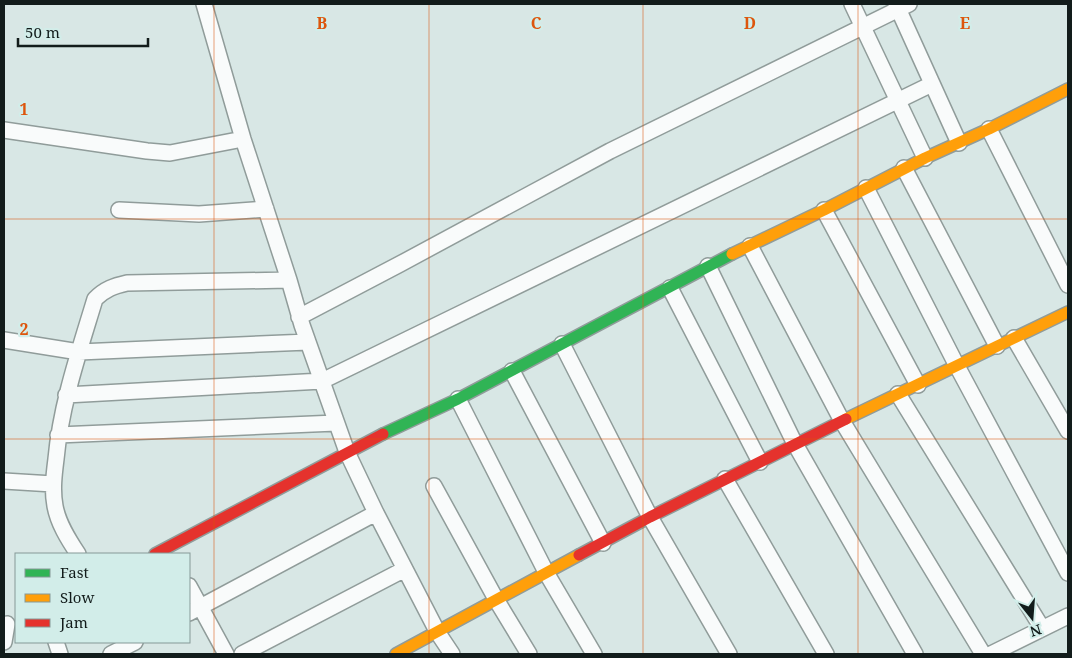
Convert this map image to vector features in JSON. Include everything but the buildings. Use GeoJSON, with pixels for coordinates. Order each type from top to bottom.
{"type":"FeatureCollection","features":[{"type":"Feature","properties":{"kind":"street"},"geometry":{"type":"LineString","coordinates":[[204,4],[243,139],[299,316],[347,452],[376,514],[438,633],[452,654]]}},
{"type":"Feature","properties":{"kind":"street"},"geometry":{"type":"LineString","coordinates":[[852,4],[925,158]]}},
{"type":"Feature","properties":{"kind":"street"},"geometry":{"type":"LineString","coordinates":[[299,316],[409,260],[610,151],[863,26],[901,5],[932,84],[959,144]]}},
{"type":"Feature","properties":{"kind":"street"},"geometry":{"type":"LineString","coordinates":[[66,395],[322,381],[932,84]]}},
{"type":"Feature","properties":{"kind":"street"},"geometry":{"type":"LineString","coordinates":[[164,552],[347,452],[458,399],[670,288],[708,266],[1068,89]]}},
{"type":"Feature","properties":{"kind":"street"},"geometry":{"type":"LineString","coordinates":[[989,129],[1068,285]]}},
{"type":"Feature","properties":{"kind":"street"},"geometry":{"type":"LineString","coordinates":[[4,130],[147,151],[170,152],[243,139]]}},
{"type":"Feature","properties":{"kind":"street"},"geometry":{"type":"LineString","coordinates":[[904,168],[997,346]]}},
{"type":"Feature","properties":{"kind":"street"},"geometry":{"type":"LineString","coordinates":[[866,188],[957,366],[1068,572]]}},
{"type":"Feature","properties":{"kind":"street"},"geometry":{"type":"LineString","coordinates":[[119,210],[199,214],[266,209]]}},
{"type":"Feature","properties":{"kind":"street"},"geometry":{"type":"LineString","coordinates":[[824,210],[918,385]]}},
{"type":"Feature","properties":{"kind":"street"},"geometry":{"type":"LineString","coordinates":[[750,246],[842,421],[984,654]]}},
{"type":"Feature","properties":{"kind":"street"},"geometry":{"type":"LineString","coordinates":[[708,266],[795,444],[915,654]]}},
{"type":"Feature","properties":{"kind":"street"},"geometry":{"type":"LineString","coordinates":[[77,553],[60,522],[55,505],[54,484],[58,435],[66,395],[95,299],[103,291],[113,286],[127,283],[289,280]]}},
{"type":"Feature","properties":{"kind":"street"},"geometry":{"type":"LineString","coordinates":[[670,288],[760,462]]}},
{"type":"Feature","properties":{"kind":"street"},"geometry":{"type":"LineString","coordinates":[[396,654],[650,517],[795,444],[1068,312]]}},
{"type":"Feature","properties":{"kind":"street"},"geometry":{"type":"LineString","coordinates":[[1014,338],[1068,431]]}},
{"type":"Feature","properties":{"kind":"street"},"geometry":{"type":"LineString","coordinates":[[4,340],[79,352],[308,342]]}},
{"type":"Feature","properties":{"kind":"street"},"geometry":{"type":"LineString","coordinates":[[562,344],[650,517],[728,654]]}},
{"type":"Feature","properties":{"kind":"street"},"geometry":{"type":"LineString","coordinates":[[512,371],[602,543]]}},
{"type":"Feature","properties":{"kind":"street"},"geometry":{"type":"LineString","coordinates":[[898,394],[1042,628]]}},
{"type":"Feature","properties":{"kind":"street"},"geometry":{"type":"LineString","coordinates":[[458,399],[547,574],[594,654]]}},
{"type":"Feature","properties":{"kind":"street"},"geometry":{"type":"LineString","coordinates":[[58,435],[336,423]]}},
{"type":"Feature","properties":{"kind":"street"},"geometry":{"type":"LineString","coordinates":[[725,479],[826,654]]}},
{"type":"Feature","properties":{"kind":"street"},"geometry":{"type":"LineString","coordinates":[[4,481],[54,484]]}},
{"type":"Feature","properties":{"kind":"street"},"geometry":{"type":"LineString","coordinates":[[434,486],[497,601],[529,654]]}},
{"type":"Feature","properties":{"kind":"street"},"geometry":{"type":"LineString","coordinates":[[195,610],[376,514]]}},
{"type":"Feature","properties":{"kind":"street"},"geometry":{"type":"LineString","coordinates":[[242,654],[406,570]]}},
{"type":"Feature","properties":{"kind":"street"},"geometry":{"type":"LineString","coordinates":[[190,590],[195,610],[226,654]]}},
{"type":"Feature","properties":{"kind":"street"},"geometry":{"type":"LineString","coordinates":[[991,654],[1068,616]]}},
{"type":"Feature","properties":{"kind":"street"},"geometry":{"type":"LineString","coordinates":[[4,642],[9,623]]}},
{"type":"Feature","properties":{"kind":"street"},"geometry":{"type":"LineString","coordinates":[[111,654],[133,643]]}},
{"type":"Feature","properties":{"kind":"traffic: fast"},"geometry":{"type":"LineString","coordinates":[[383,434],[458,399],[732,254]]}},
{"type":"Feature","properties":{"kind":"traffic: slow"},"geometry":{"type":"LineString","coordinates":[[732,254],[1068,89]]}},
{"type":"Feature","properties":{"kind":"traffic: slow"},"geometry":{"type":"LineString","coordinates":[[846,419],[1068,312]]}},
{"type":"Feature","properties":{"kind":"traffic: slow"},"geometry":{"type":"LineString","coordinates":[[396,654],[579,555]]}},
{"type":"Feature","properties":{"kind":"traffic: jam"},"geometry":{"type":"LineString","coordinates":[[579,555],[650,517],[846,419]]}},
{"type":"Feature","properties":{"kind":"traffic: jam"},"geometry":{"type":"LineString","coordinates":[[157,553],[383,434]]}}]}
